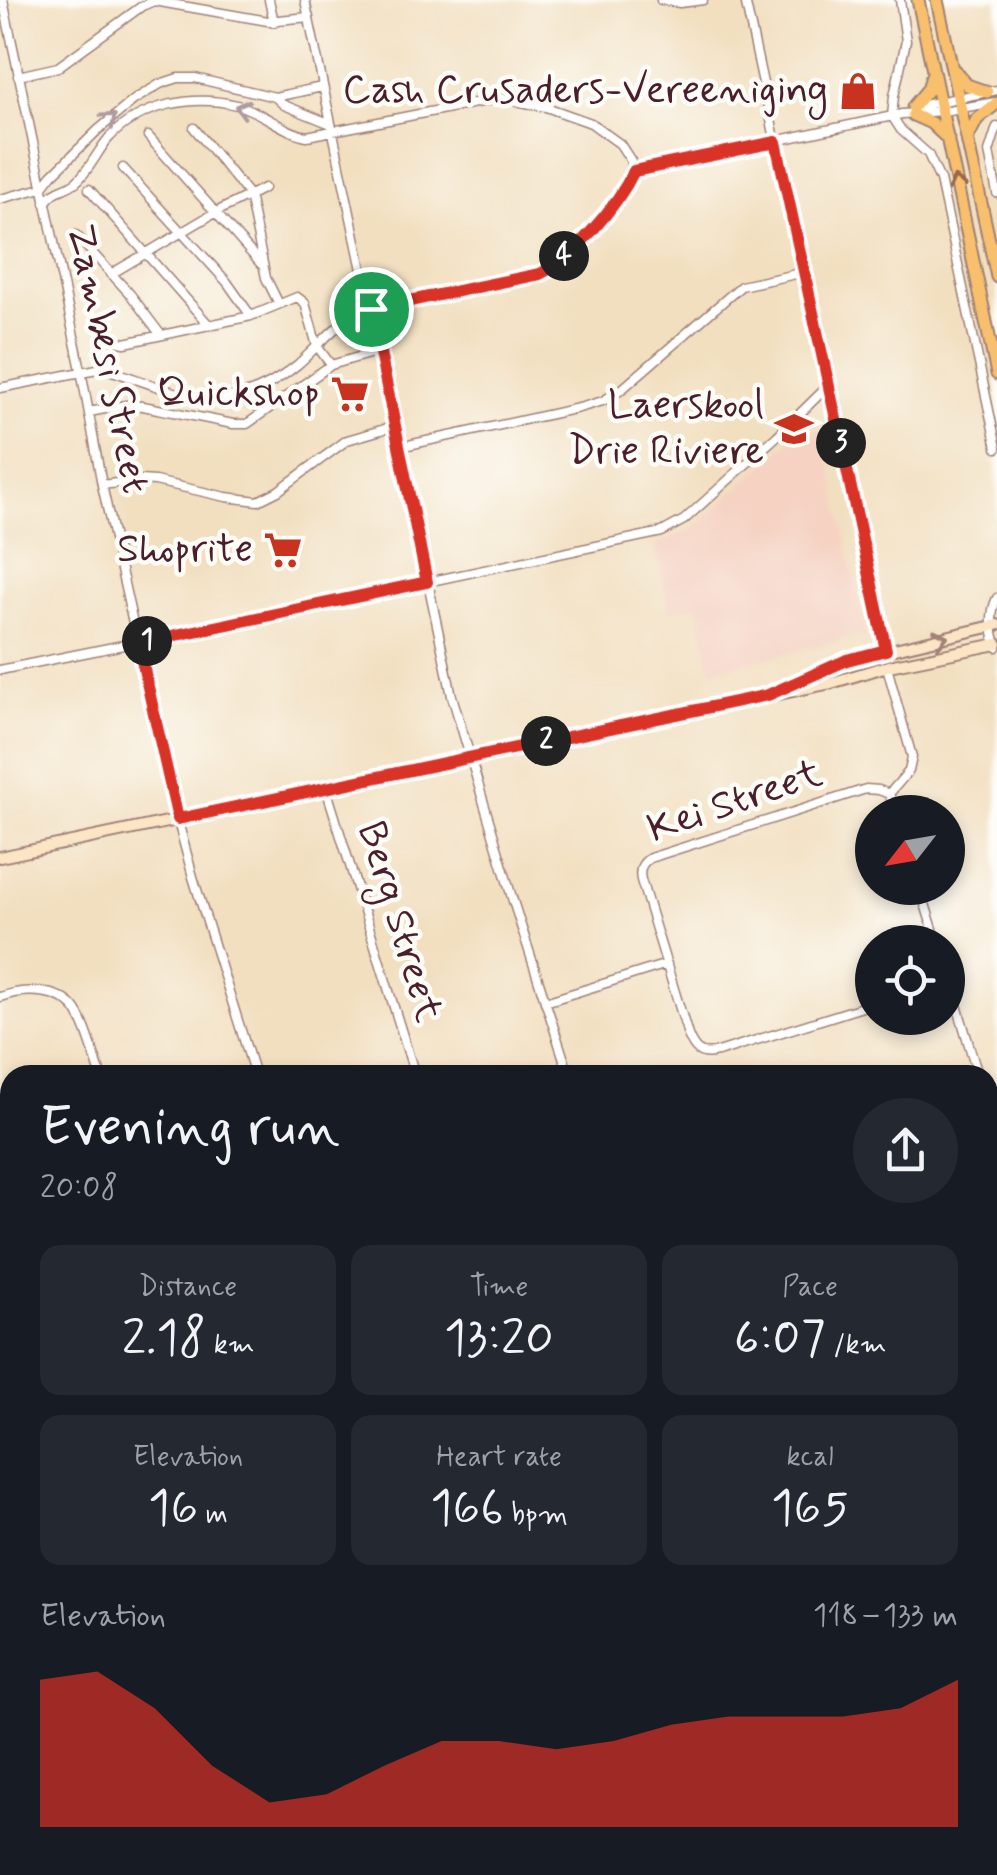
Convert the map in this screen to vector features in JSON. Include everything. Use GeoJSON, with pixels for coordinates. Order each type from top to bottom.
{"type":"FeatureCollection","features":[{"type":"Feature","properties":{"kind":"main road"},"geometry":{"type":"LineString","coordinates":[[918,0],[997,374]]}},
{"type":"Feature","properties":{"kind":"main road"},"geometry":{"type":"LineString","coordinates":[[937,0],[997,278]]}},
{"type":"Feature","properties":{"kind":"main road"},"geometry":{"type":"LineString","coordinates":[[950,63],[964,82],[992,91]]}},
{"type":"Feature","properties":{"kind":"main road"},"geometry":{"type":"LineString","coordinates":[[933,71],[928,89],[909,112],[948,139]]}},
{"type":"Feature","properties":{"kind":"main road"},"geometry":{"type":"LineString","coordinates":[[968,138],[977,119],[997,102]]}},
{"type":"Feature","properties":{"kind":"street","name":"Zambesi Street"},"geometry":{"type":"LineString","coordinates":[[3,0],[102,485],[178,819],[252,1065]]}},
{"type":"Feature","properties":{"kind":"street"},"geometry":{"type":"LineString","coordinates":[[268,0],[274,22]]}},
{"type":"Feature","properties":{"kind":"street"},"geometry":{"type":"LineString","coordinates":[[305,0],[452,696],[566,1065]]}},
{"type":"Feature","properties":{"kind":"street"},"geometry":{"type":"LineString","coordinates":[[661,0],[703,0]]}},
{"type":"Feature","properties":{"kind":"street"},"geometry":{"type":"LineString","coordinates":[[746,0],[883,651]]}},
{"type":"Feature","properties":{"kind":"street"},"geometry":{"type":"LineString","coordinates":[[900,0],[906,41],[892,116],[931,158],[940,180],[997,448]]}},
{"type":"Feature","properties":{"kind":"street"},"geometry":{"type":"LineString","coordinates":[[18,76],[58,67],[154,1],[274,22],[309,17]]}},
{"type":"Feature","properties":{"kind":"street"},"geometry":{"type":"LineString","coordinates":[[0,199],[42,188],[98,130],[134,100],[169,80],[196,78],[275,98],[331,128]]}},
{"type":"Feature","properties":{"kind":"street"},"geometry":{"type":"LineString","coordinates":[[169,80],[176,102]]}},
{"type":"Feature","properties":{"kind":"street"},"geometry":{"type":"LineString","coordinates":[[275,98],[322,87]]}},
{"type":"Feature","properties":{"kind":"street"},"geometry":{"type":"LineString","coordinates":[[959,103],[992,91]]}},
{"type":"Feature","properties":{"kind":"street"},"geometry":{"type":"LineString","coordinates":[[45,202],[55,191],[79,180],[118,130],[144,114],[186,100],[227,103],[252,110],[300,135],[320,135],[331,128],[493,98],[512,99],[570,114],[608,133],[624,148],[634,171]]}},
{"type":"Feature","properties":{"kind":"street"},"geometry":{"type":"LineString","coordinates":[[0,388],[81,370],[106,369],[171,393],[214,400],[239,396],[271,384],[287,373],[346,319],[371,309],[546,271],[612,209],[634,171],[909,112],[959,103],[997,102]]}},
{"type":"Feature","properties":{"kind":"street"},"geometry":{"type":"LineString","coordinates":[[277,122],[284,105]]}},
{"type":"Feature","properties":{"kind":"street"},"geometry":{"type":"LineString","coordinates":[[997,127],[989,152],[997,194]]}},
{"type":"Feature","properties":{"kind":"street"},"geometry":{"type":"LineString","coordinates":[[194,128],[249,195],[266,278],[279,304]]}},
{"type":"Feature","properties":{"kind":"street"},"geometry":{"type":"LineString","coordinates":[[148,136],[264,267]]}},
{"type":"Feature","properties":{"kind":"street"},"geometry":{"type":"LineString","coordinates":[[79,150],[92,160]]}},
{"type":"Feature","properties":{"kind":"street"},"geometry":{"type":"LineString","coordinates":[[123,168],[227,282],[251,316]]}},
{"type":"Feature","properties":{"kind":"street"},"geometry":{"type":"LineString","coordinates":[[111,274],[264,188]]}},
{"type":"Feature","properties":{"kind":"street"},"geometry":{"type":"LineString","coordinates":[[89,189],[210,324]]}},
{"type":"Feature","properties":{"kind":"street"},"geometry":{"type":"LineString","coordinates":[[76,235],[161,334]]}},
{"type":"Feature","properties":{"kind":"street"},"geometry":{"type":"LineString","coordinates":[[399,447],[603,400],[628,384],[741,286],[805,272]]}},
{"type":"Feature","properties":{"kind":"street"},"geometry":{"type":"LineString","coordinates":[[99,320],[120,344],[251,316],[292,298],[302,299],[317,346],[331,365]]}},
{"type":"Feature","properties":{"kind":"street"},"geometry":{"type":"LineString","coordinates":[[89,412],[132,405],[246,424],[331,365],[379,351]]}},
{"type":"Feature","properties":{"kind":"street"},"geometry":{"type":"LineString","coordinates":[[0,670],[670,528],[778,436],[828,386]]}},
{"type":"Feature","properties":{"kind":"street"},"geometry":{"type":"LineString","coordinates":[[213,420],[214,400]]}},
{"type":"Feature","properties":{"kind":"street"},"geometry":{"type":"LineString","coordinates":[[102,485],[155,481],[226,498],[258,501],[347,440],[395,426]]}},
{"type":"Feature","properties":{"kind":"street"},"geometry":{"type":"LineString","coordinates":[[0,857],[997,645],[993,607],[997,598]]}},
{"type":"Feature","properties":{"kind":"street"},"geometry":{"type":"LineString","coordinates":[[768,695],[847,660],[994,625]]}},
{"type":"Feature","properties":{"kind":"street"},"geometry":{"type":"LineString","coordinates":[[883,651],[893,658],[887,666]]}},
{"type":"Feature","properties":{"kind":"street"},"geometry":{"type":"LineString","coordinates":[[887,666],[912,757],[909,771],[888,794]]}},
{"type":"Feature","properties":{"kind":"street","name":"Berg Street"},"geometry":{"type":"LineString","coordinates":[[326,787],[412,1065]]}},
{"type":"Feature","properties":{"kind":"street","name":"Kei Street"},"geometry":{"type":"LineString","coordinates":[[855,1009],[706,1054],[692,1045],[640,871],[645,860],[866,789],[888,794]]}},
{"type":"Feature","properties":{"kind":"street"},"geometry":{"type":"LineString","coordinates":[[544,1002],[667,964]]}},
{"type":"Feature","properties":{"kind":"street"},"geometry":{"type":"LineString","coordinates":[[0,997],[36,991],[71,1005],[80,1016],[97,1065]]}},
{"type":"Feature","properties":{"kind":"street"},"geometry":{"type":"LineString","coordinates":[[965,1033],[975,1065]]}},
{"type":"Feature","properties":{"kind":"shaded area"},"geometry":{"type":"Polygon","coordinates":[[[807,426],[823,430],[866,634],[711,672],[697,607],[669,611],[655,545],[692,530],[807,426]]]}},
{"type":"Feature","properties":{"kind":"place","name":"Cash Crusaders-Vereeniging"},"geometry":{"type":"Point","coordinates":[858,91]}},
{"type":"Feature","properties":{"kind":"place","name":"Quickshop"},"geometry":{"type":"Point","coordinates":[350,394]}},
{"type":"Feature","properties":{"kind":"place","name":"Laerskool Drie Riviere"},"geometry":{"type":"Point","coordinates":[794,429]}},
{"type":"Feature","properties":{"kind":"place","name":"Shoprite"},"geometry":{"type":"Point","coordinates":[283,550]}},
{"type":"Feature","properties":{"kind":"route"},"geometry":{"type":"LineString","coordinates":[[776,142],[886,650],[847,660],[768,695],[178,819],[138,643],[427,582],[371,309],[540,274],[612,209],[634,171],[776,142]]}}]}
